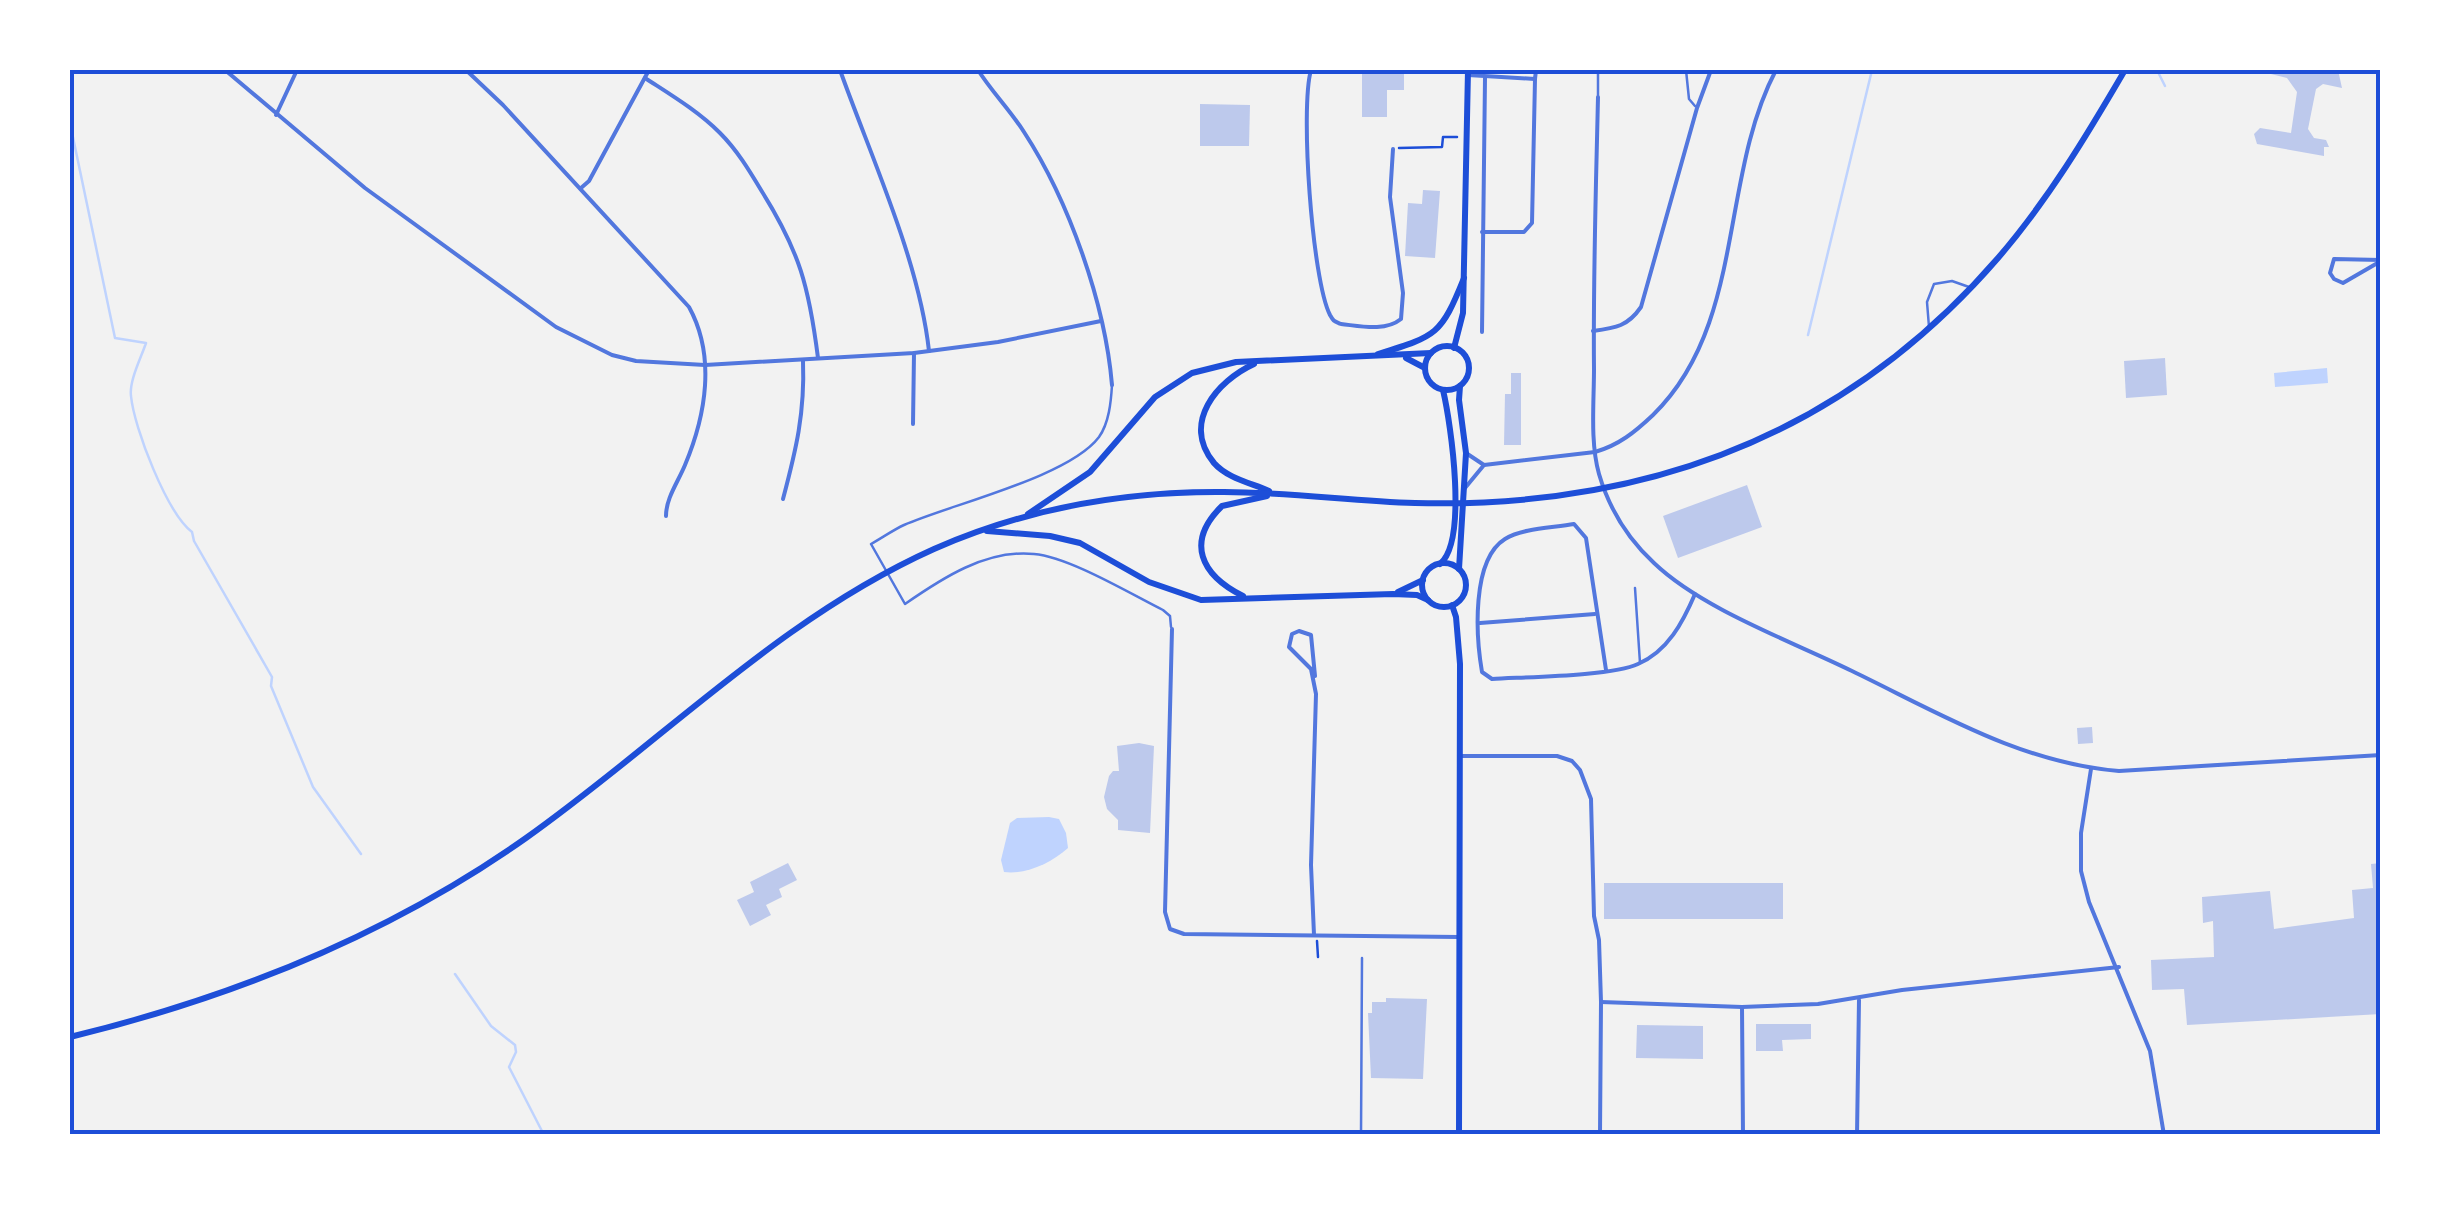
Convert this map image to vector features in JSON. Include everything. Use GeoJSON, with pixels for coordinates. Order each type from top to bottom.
{"type":"FeatureCollection","features":[{"type":"Feature","properties":{"kind":"main road"},"geometry":{"type":"LineString","coordinates":[[70,1037],[161,1014],[248,983],[400,914],[522,841],[819,611],[902,564],[981,530],[1102,500],[1167,493],[1279,493],[1417,503],[1547,500],[1652,478],[1708,460],[1776,431],[1864,379],[1929,327],[1970,287],[2040,204],[2125,70]]}},
{"type":"Feature","properties":{"kind":"main road"},"geometry":{"type":"LineString","coordinates":[[1454,348],[1464,313],[1468,73]]}},
{"type":"Feature","properties":{"kind":"main road"},"geometry":{"type":"LineString","coordinates":[[1373,356],[1436,332],[1447,320],[1464,278]]}},
{"type":"Feature","properties":{"kind":"main road"},"geometry":{"type":"LineString","coordinates":[[981,530],[1050,536],[1080,543],[1149,582],[1200,600],[1392,594],[1417,595],[1437,606],[1452,605],[1466,589],[1459,569],[1466,453],[1458,400],[1469,368],[1465,356],[1454,348],[1442,347],[1430,354],[1212,366],[1155,397],[1090,472],[1023,518]]}},
{"type":"Feature","properties":{"kind":"main road"},"geometry":{"type":"LineString","coordinates":[[1430,354],[1425,368],[1430,382],[1443,390],[1460,386]]}},
{"type":"Feature","properties":{"kind":"main road"},"geometry":{"type":"LineString","coordinates":[[1400,356],[1425,368]]}},
{"type":"Feature","properties":{"kind":"main road"},"geometry":{"type":"LineString","coordinates":[[1258,362],[1220,384],[1211,396],[1202,437],[1206,450],[1222,470],[1279,493]]}},
{"type":"Feature","properties":{"kind":"main road"},"geometry":{"type":"LineString","coordinates":[[1392,594],[1423,580],[1451,548],[1454,478],[1450,420],[1443,390]]}},
{"type":"Feature","properties":{"kind":"main road"},"geometry":{"type":"LineString","coordinates":[[1248,598],[1218,582],[1208,571],[1202,556],[1204,531],[1222,506],[1279,493]]}},
{"type":"Feature","properties":{"kind":"main road"},"geometry":{"type":"LineString","coordinates":[[1440,564],[1459,569]]}},
{"type":"Feature","properties":{"kind":"main road"},"geometry":{"type":"LineString","coordinates":[[1423,580],[1428,600]]}},
{"type":"Feature","properties":{"kind":"main road"},"geometry":{"type":"LineString","coordinates":[[1452,605],[1460,664],[1459,1135]]}},
{"type":"Feature","properties":{"kind":"street"},"geometry":{"type":"LineString","coordinates":[[226,70],[381,200],[556,326],[585,344],[636,361],[705,365],[914,353],[998,342],[1101,321]]}},
{"type":"Feature","properties":{"kind":"street"},"geometry":{"type":"LineString","coordinates":[[276,115],[297,70]]}},
{"type":"Feature","properties":{"kind":"street"},"geometry":{"type":"LineString","coordinates":[[466,70],[689,307],[704,339],[702,412],[692,447],[667,502],[666,516]]}},
{"type":"Feature","properties":{"kind":"street"},"geometry":{"type":"LineString","coordinates":[[581,188],[589,181],[649,70]]}},
{"type":"Feature","properties":{"kind":"street"},"geometry":{"type":"LineString","coordinates":[[840,70],[912,274],[929,351]]}},
{"type":"Feature","properties":{"kind":"street"},"geometry":{"type":"LineString","coordinates":[[978,70],[1022,128],[1064,207],[1110,354],[1112,385]]}},
{"type":"Feature","properties":{"kind":"street"},"geometry":{"type":"LineString","coordinates":[[1311,70],[1305,114],[1315,245],[1328,312],[1341,324],[1384,327],[1401,319],[1402,293],[1390,197],[1392,148]]}},
{"type":"Feature","properties":{"kind":"street"},"geometry":{"type":"LineString","coordinates":[[1482,232],[1524,232],[1532,223],[1536,70]]}},
{"type":"Feature","properties":{"kind":"street"},"geometry":{"type":"LineString","coordinates":[[1593,331],[1630,322],[1640,307],[1711,70]]}},
{"type":"Feature","properties":{"kind":"street"},"geometry":{"type":"LineString","coordinates":[[1466,453],[1484,465],[1596,452],[1633,434],[1667,400],[1691,367],[1715,304],[1756,124],[1776,70]]}},
{"type":"Feature","properties":{"kind":"street"},"geometry":{"type":"LineString","coordinates":[[1468,73],[1484,78],[1536,80]]}},
{"type":"Feature","properties":{"kind":"street"},"geometry":{"type":"LineString","coordinates":[[645,78],[720,134],[740,156],[769,202],[799,260],[818,358]]}},
{"type":"Feature","properties":{"kind":"street"},"geometry":{"type":"LineString","coordinates":[[1482,332],[1484,78]]}},
{"type":"Feature","properties":{"kind":"street"},"geometry":{"type":"LineString","coordinates":[[1598,97],[1593,331],[1596,452],[1612,508],[1632,540],[1655,564],[1695,594],[2013,749],[2091,768],[2141,770],[2381,755]]}},
{"type":"Feature","properties":{"kind":"street"},"geometry":{"type":"LineString","coordinates":[[2334,259],[2381,261],[2343,283],[2330,273],[2334,259]]}},
{"type":"Feature","properties":{"kind":"street"},"geometry":{"type":"LineString","coordinates":[[913,424],[914,353]]}},
{"type":"Feature","properties":{"kind":"street"},"geometry":{"type":"LineString","coordinates":[[784,499],[802,420],[803,360]]}},
{"type":"Feature","properties":{"kind":"street"},"geometry":{"type":"LineString","coordinates":[[1464,488],[1484,465]]}},
{"type":"Feature","properties":{"kind":"street"},"geometry":{"type":"LineString","coordinates":[[1606,670],[1586,538],[1574,524],[1517,534],[1493,550],[1480,574],[1480,664],[1486,677],[1606,670],[1640,664],[1681,626],[1695,594]]}},
{"type":"Feature","properties":{"kind":"street"},"geometry":{"type":"LineString","coordinates":[[1480,623],[1597,614]]}},
{"type":"Feature","properties":{"kind":"street"},"geometry":{"type":"LineString","coordinates":[[1172,629],[1166,923],[1176,934],[1459,937]]}},
{"type":"Feature","properties":{"kind":"street"},"geometry":{"type":"LineString","coordinates":[[1314,676],[1288,647],[1292,634],[1299,631],[1311,635],[1314,676],[1314,935]]}},
{"type":"Feature","properties":{"kind":"street"},"geometry":{"type":"LineString","coordinates":[[1459,756],[1557,756],[1572,762],[1586,780],[1591,799],[1601,1002],[1600,1135]]}},
{"type":"Feature","properties":{"kind":"street"},"geometry":{"type":"LineString","coordinates":[[2091,768],[2080,833],[2081,871],[2150,1051],[2164,1135]]}},
{"type":"Feature","properties":{"kind":"street"},"geometry":{"type":"LineString","coordinates":[[1601,1002],[1818,1004],[1902,990],[2119,967]]}},
{"type":"Feature","properties":{"kind":"street"},"geometry":{"type":"LineString","coordinates":[[1857,1135],[1859,998]]}},
{"type":"Feature","properties":{"kind":"street"},"geometry":{"type":"LineString","coordinates":[[1742,1006],[1743,1135]]}},
{"type":"Feature","properties":{"kind":"lane"},"geometry":{"type":"LineString","coordinates":[[1598,70],[1598,97]]}},
{"type":"Feature","properties":{"kind":"lane"},"geometry":{"type":"LineString","coordinates":[[1686,70],[1689,99],[1697,108]]}},
{"type":"Feature","properties":{"kind":"lane"},"geometry":{"type":"LineString","coordinates":[[1929,327],[1927,302],[1934,284],[1952,282],[1970,287]]}},
{"type":"Feature","properties":{"kind":"lane"},"geometry":{"type":"LineString","coordinates":[[1112,385],[1111,405],[1101,435],[1083,452],[996,493],[904,526],[871,544],[904,604],[955,572],[1015,553],[1037,554],[1072,566],[1163,610],[1170,616],[1172,629]]}},
{"type":"Feature","properties":{"kind":"lane"},"geometry":{"type":"LineString","coordinates":[[1634,588],[1640,664]]}},
{"type":"Feature","properties":{"kind":"lane"},"geometry":{"type":"LineString","coordinates":[[1360,1135],[1362,958]]}},
{"type":"Feature","properties":{"kind":"path"},"geometry":{"type":"LineString","coordinates":[[1392,148],[1442,147],[1443,137],[1466,137]]}},
{"type":"Feature","properties":{"kind":"path"},"geometry":{"type":"LineString","coordinates":[[1314,935],[1318,958]]}},
{"type":"Feature","properties":{"kind":"water"},"geometry":{"type":"Polygon","coordinates":[[[2327,368],[2328,383],[2275,387],[2274,373],[2327,368]]]}},
{"type":"Feature","properties":{"kind":"water"},"geometry":{"type":"Polygon","coordinates":[[[1017,818],[1059,819],[1068,848],[1038,867],[1004,872],[1001,860],[1010,823],[1017,818]]]}},
{"type":"Feature","properties":{"kind":"building"},"geometry":{"type":"Polygon","coordinates":[[[1362,70],[1404,70],[1404,90],[1387,90],[1387,117],[1362,117],[1362,70]]]}},
{"type":"Feature","properties":{"kind":"building"},"geometry":{"type":"Polygon","coordinates":[[[2255,70],[2338,70],[2342,88],[2323,84],[2316,89],[2308,129],[2314,138],[2326,140],[2329,147],[2324,147],[2324,156],[2257,144],[2254,134],[2260,128],[2291,133],[2297,92],[2287,78],[2255,70]]]}},
{"type":"Feature","properties":{"kind":"building"},"geometry":{"type":"Polygon","coordinates":[[[1200,104],[1250,105],[1249,146],[1200,146],[1200,104]]]}},
{"type":"Feature","properties":{"kind":"building"},"geometry":{"type":"Polygon","coordinates":[[[1423,190],[1440,191],[1435,258],[1405,256],[1408,203],[1422,204],[1423,190]]]}},
{"type":"Feature","properties":{"kind":"building"},"geometry":{"type":"Polygon","coordinates":[[[2165,358],[2167,395],[2126,398],[2124,361],[2165,358]]]}},
{"type":"Feature","properties":{"kind":"building"},"geometry":{"type":"Polygon","coordinates":[[[1511,373],[1521,373],[1521,445],[1504,445],[1505,394],[1511,394],[1511,373]]]}},
{"type":"Feature","properties":{"kind":"building"},"geometry":{"type":"Polygon","coordinates":[[[1747,485],[1762,527],[1678,558],[1663,516],[1747,485]]]}},
{"type":"Feature","properties":{"kind":"building"},"geometry":{"type":"Polygon","coordinates":[[[2092,727],[2093,743],[2078,744],[2077,728],[2092,727]]]}},
{"type":"Feature","properties":{"kind":"building"},"geometry":{"type":"Polygon","coordinates":[[[1117,746],[1154,746],[1150,833],[1118,830],[1118,820],[1107,809],[1104,797],[1109,776],[1119,771],[1117,746]]]}},
{"type":"Feature","properties":{"kind":"building"},"geometry":{"type":"Polygon","coordinates":[[[788,863],[797,880],[779,889],[782,897],[766,905],[771,915],[750,926],[737,900],[754,892],[750,882],[788,863]]]}},
{"type":"Feature","properties":{"kind":"building"},"geometry":{"type":"Polygon","coordinates":[[[2381,863],[2381,1014],[2187,1025],[2184,989],[2152,990],[2151,960],[2214,957],[2213,921],[2203,923],[2202,897],[2270,891],[2274,929],[2354,918],[2352,890],[2373,888],[2371,864],[2381,863]]]}},
{"type":"Feature","properties":{"kind":"building"},"geometry":{"type":"Polygon","coordinates":[[[1604,883],[1783,883],[1783,919],[1604,919],[1604,883]]]}},
{"type":"Feature","properties":{"kind":"building"},"geometry":{"type":"Polygon","coordinates":[[[1386,998],[1427,999],[1423,1079],[1371,1078],[1368,1013],[1372,1013],[1372,1002],[1386,1002],[1386,998]]]}},
{"type":"Feature","properties":{"kind":"building"},"geometry":{"type":"Polygon","coordinates":[[[1756,1024],[1811,1024],[1811,1039],[1782,1040],[1783,1051],[1756,1051],[1756,1024]]]}},
{"type":"Feature","properties":{"kind":"building"},"geometry":{"type":"Polygon","coordinates":[[[1637,1025],[1703,1026],[1703,1059],[1636,1058],[1637,1025]]]}},
{"type":"Feature","properties":{"kind":"waterway"},"geometry":{"type":"LineString","coordinates":[[1808,335],[1872,70]]}},
{"type":"Feature","properties":{"kind":"waterway"},"geometry":{"type":"LineString","coordinates":[[2158,72],[2165,86]]}},
{"type":"Feature","properties":{"kind":"waterway"},"geometry":{"type":"LineString","coordinates":[[70,123],[115,338],[146,343],[131,396],[153,469],[272,677],[271,686],[313,787],[361,854]]}},
{"type":"Feature","properties":{"kind":"waterway"},"geometry":{"type":"LineString","coordinates":[[455,974],[491,1026],[515,1045],[509,1067],[544,1135]]}}]}
